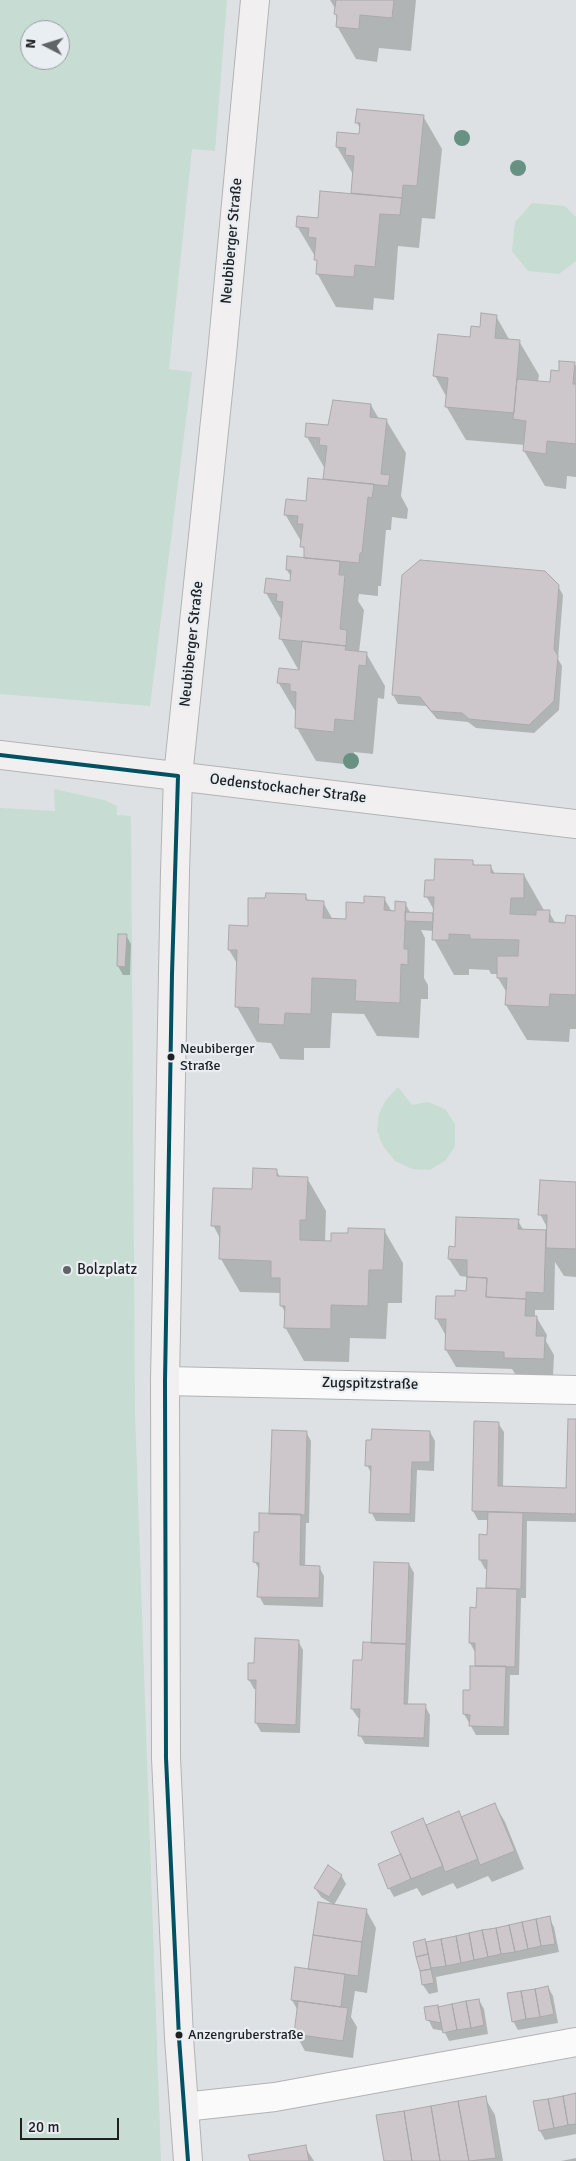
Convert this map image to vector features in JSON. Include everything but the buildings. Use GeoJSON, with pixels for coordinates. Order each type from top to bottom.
{"type":"FeatureCollection","features":[{"type":"Feature","properties":{"kind":"street","name":"Neubiberger Straße"},"geometry":{"type":"LineString","coordinates":[[188,2161],[167,1770],[164,1381],[178,776],[222,354],[255,0]]}},
{"type":"Feature","properties":{"kind":"street","name":"Oedenstockacher Straße"},"geometry":{"type":"LineString","coordinates":[[0,755],[576,824]]}},
{"type":"Feature","properties":{"kind":"street","name":"Zugspitzstraße"},"geometry":{"type":"LineString","coordinates":[[164,1381],[576,1390]]}},
{"type":"Feature","properties":{"kind":"street"},"geometry":{"type":"LineString","coordinates":[[184,2107],[275,2097],[576,2042]]}},
{"type":"Feature","properties":{"kind":"green space"},"geometry":{"type":"Polygon","coordinates":[[[0,0],[227,0],[215,151],[192,149],[169,369],[192,372],[150,706],[0,694],[0,0]]]}},
{"type":"Feature","properties":{"kind":"green space"},"geometry":{"type":"Polygon","coordinates":[[[532,203],[565,206],[576,217],[576,261],[559,274],[528,271],[512,251],[515,222],[532,203]]]}},
{"type":"Feature","properties":{"kind":"green space"},"geometry":{"type":"Polygon","coordinates":[[[54,789],[104,800],[117,806],[117,815],[131,816],[135,1412],[161,2161],[0,2161],[0,808],[55,811],[54,789]]]}},
{"type":"Feature","properties":{"kind":"green space"},"geometry":{"type":"Polygon","coordinates":[[[398,1087],[412,1105],[428,1102],[445,1109],[455,1124],[455,1146],[446,1160],[430,1170],[412,1169],[395,1161],[383,1146],[377,1131],[379,1113],[386,1100],[398,1087]]]}},
{"type":"Feature","properties":{"kind":"transit line"},"geometry":{"type":"LineString","coordinates":[[0,755],[178,776]]}},
{"type":"Feature","properties":{"kind":"transit line"},"geometry":{"type":"LineString","coordinates":[[178,776],[172,974],[165,1381],[166,1758],[179,2038],[188,2161]]}},
{"type":"Feature","properties":{"kind":"place","name":"Neubiberger Straße"},"geometry":{"type":"Point","coordinates":[171,1057]}},
{"type":"Feature","properties":{"kind":"place","name":"Bolzplatz"},"geometry":{"type":"Point","coordinates":[67,1270]}},
{"type":"Feature","properties":{"kind":"place","name":"Anzengruberstraße"},"geometry":{"type":"Point","coordinates":[179,2035]}}]}
